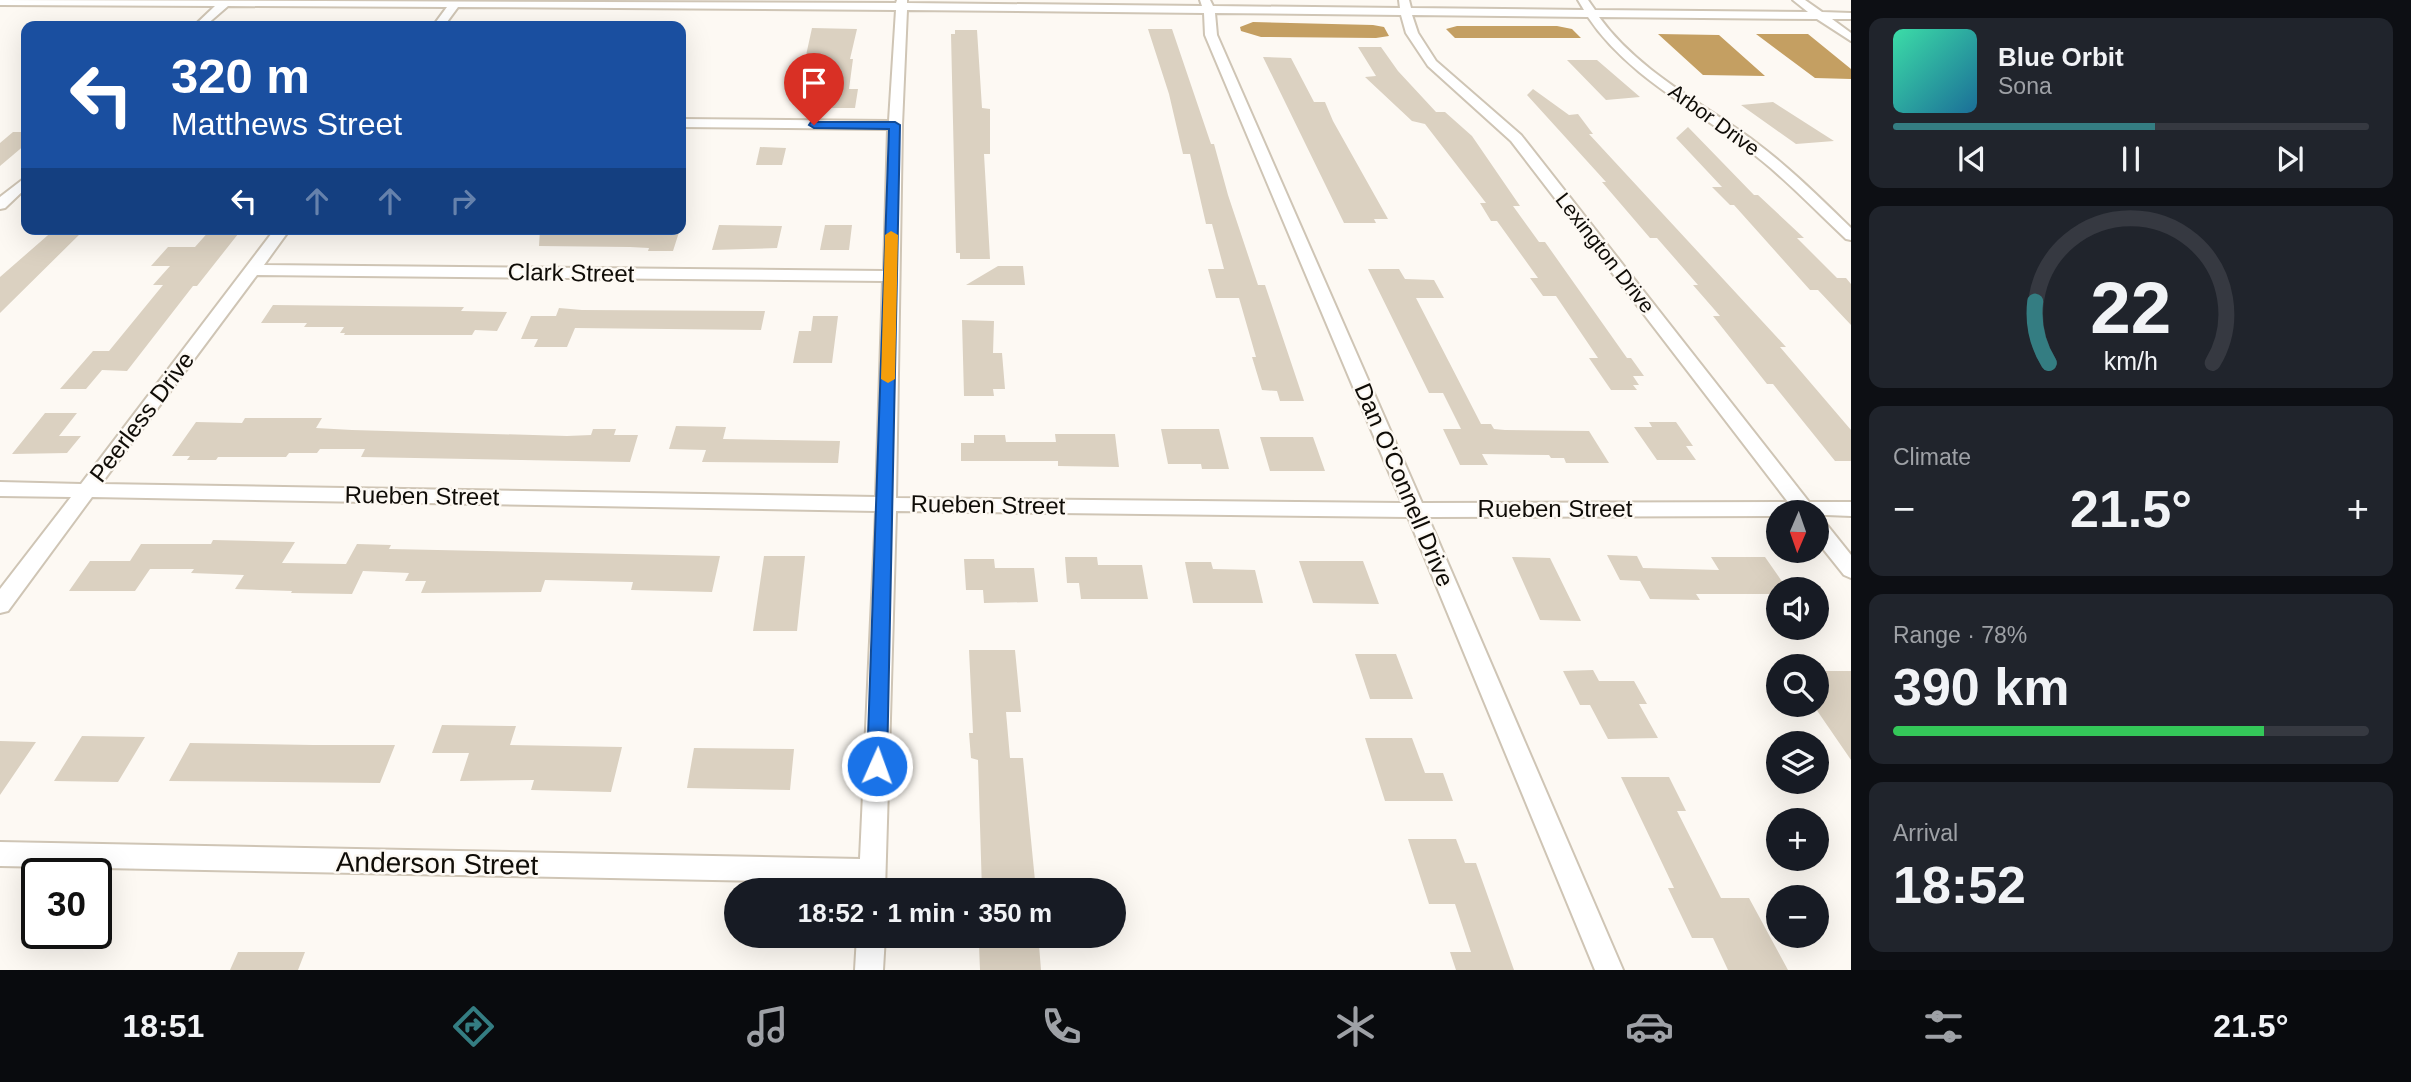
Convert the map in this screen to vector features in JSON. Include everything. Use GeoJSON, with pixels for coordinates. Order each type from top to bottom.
{"type":"FeatureCollection","features":[{"type":"Feature","properties":{"kind":"street","name":"Arbor Drive"},"geometry":{"type":"LineString","coordinates":[[1583,0],[1591,14],[1640,65],[1748,144],[1851,236]]}},
{"type":"Feature","properties":{"kind":"street"},"geometry":{"type":"LineString","coordinates":[[1798,0],[1851,38]]}},
{"type":"Feature","properties":{"kind":"street"},"geometry":{"type":"LineString","coordinates":[[0,1],[1207,5],[1405,7],[1591,14],[1851,16]]}},
{"type":"Feature","properties":{"kind":"street"},"geometry":{"type":"LineString","coordinates":[[205,21],[227,1]]}},
{"type":"Feature","properties":{"kind":"street"},"geometry":{"type":"LineString","coordinates":[[442,21],[456,2]]}},
{"type":"Feature","properties":{"kind":"street"},"geometry":{"type":"LineString","coordinates":[[873,878],[886,504],[890,276],[902,4]]}},
{"type":"Feature","properties":{"kind":"street","name":"Dan O'Connell Drive"},"geometry":{"type":"LineString","coordinates":[[1207,5],[1211,36],[1415,509],[1609,970]]}},
{"type":"Feature","properties":{"kind":"street","name":"Lexington Drive"},"geometry":{"type":"LineString","coordinates":[[1405,7],[1413,35],[1443,76],[1496,117],[1516,138],[1797,500]]}},
{"type":"Feature","properties":{"kind":"street"},"geometry":{"type":"LineString","coordinates":[[686,123],[895,125]]}},
{"type":"Feature","properties":{"kind":"street"},"geometry":{"type":"LineString","coordinates":[[0,205],[21,186]]}},
{"type":"Feature","properties":{"kind":"street","name":"Peerless Drive"},"geometry":{"type":"LineString","coordinates":[[0,605],[278,235]]}},
{"type":"Feature","properties":{"kind":"street","name":"Clark Street"},"geometry":{"type":"LineString","coordinates":[[252,270],[890,276]]}},
{"type":"Feature","properties":{"kind":"street","name":"Rueben Street"},"geometry":{"type":"LineString","coordinates":[[0,489],[1766,515]]}},
{"type":"Feature","properties":{"kind":"street","name":"Rueben Street"},"geometry":{"type":"LineString","coordinates":[[1829,513],[1851,509]]}},
{"type":"Feature","properties":{"kind":"street","name":"Lexington Drive"},"geometry":{"type":"LineString","coordinates":[[1829,542],[1851,570]]}},
{"type":"Feature","properties":{"kind":"street","name":"Anderson Street"},"geometry":{"type":"LineString","coordinates":[[0,854],[776,878]]}},
{"type":"Feature","properties":{"kind":"street"},"geometry":{"type":"LineString","coordinates":[[869,970],[870,948]]}},
{"type":"Feature","properties":{"kind":"shaded area"},"geometry":{"type":"Polygon","coordinates":[[[1253,22],[1373,25],[1384,27],[1389,36],[1261,37],[1241,31],[1240,27],[1253,22]]]}},
{"type":"Feature","properties":{"kind":"shaded area"},"geometry":{"type":"Polygon","coordinates":[[[1457,26],[1557,26],[1572,29],[1581,38],[1455,38],[1446,29],[1457,26]]]}},
{"type":"Feature","properties":{"kind":"shaded area"},"geometry":{"type":"Polygon","coordinates":[[[1658,34],[1719,35],[1765,76],[1703,75],[1658,34]]]}},
{"type":"Feature","properties":{"kind":"shaded area"},"geometry":{"type":"Polygon","coordinates":[[[1756,34],[1808,34],[1851,69],[1851,79],[1815,78],[1756,34]]]}},
{"type":"Feature","properties":{"kind":"building"},"geometry":{"type":"Polygon","coordinates":[[[812,28],[857,29],[850,59],[853,59],[849,89],[858,89],[855,108],[832,108],[833,102],[801,102],[810,60],[805,60],[812,28]]]}},
{"type":"Feature","properties":{"kind":"building"},"geometry":{"type":"Polygon","coordinates":[[[1148,29],[1172,29],[1211,144],[1214,144],[1258,285],[1265,285],[1304,401],[1280,401],[1277,391],[1262,390],[1252,357],[1256,357],[1239,298],[1216,298],[1208,269],[1224,269],[1212,224],[1206,224],[1190,154],[1183,154],[1169,94],[1148,29]]]}},
{"type":"Feature","properties":{"kind":"building"},"geometry":{"type":"Polygon","coordinates":[[[955,30],[977,30],[982,108],[990,109],[990,154],[984,154],[990,259],[960,259],[960,253],[956,253],[951,34],[955,34],[955,30]]]}},
{"type":"Feature","properties":{"kind":"building"},"geometry":{"type":"Polygon","coordinates":[[[1358,47],[1381,47],[1398,71],[1436,112],[1445,112],[1472,136],[1520,206],[1513,206],[1539,242],[1545,242],[1627,358],[1631,358],[1644,376],[1633,376],[1639,385],[1633,385],[1637,390],[1611,390],[1589,358],[1598,358],[1556,296],[1543,296],[1530,278],[1538,278],[1497,221],[1491,221],[1480,203],[1486,203],[1425,124],[1412,121],[1365,77],[1376,76],[1358,47]]]}},
{"type":"Feature","properties":{"kind":"building"},"geometry":{"type":"Polygon","coordinates":[[[1263,57],[1291,58],[1314,102],[1325,102],[1388,219],[1374,219],[1376,223],[1344,223],[1263,57]]]}},
{"type":"Feature","properties":{"kind":"building"},"geometry":{"type":"Polygon","coordinates":[[[1567,60],[1597,60],[1640,97],[1606,100],[1567,60]]]}},
{"type":"Feature","properties":{"kind":"building"},"geometry":{"type":"Polygon","coordinates":[[[1533,89],[1569,115],[1578,114],[1593,134],[1589,134],[1786,347],[1780,347],[1851,430],[1851,461],[1835,461],[1773,384],[1767,384],[1713,316],[1720,316],[1693,285],[1698,285],[1657,238],[1650,238],[1602,182],[1606,182],[1527,95],[1533,89]]]}},
{"type":"Feature","properties":{"kind":"building"},"geometry":{"type":"Polygon","coordinates":[[[1773,102],[1834,141],[1796,144],[1741,105],[1773,102]]]}},
{"type":"Feature","properties":{"kind":"building"},"geometry":{"type":"Polygon","coordinates":[[[1688,127],[1754,195],[1758,195],[1804,238],[1797,238],[1837,278],[1846,278],[1851,284],[1851,325],[1818,290],[1810,290],[1734,205],[1730,205],[1712,187],[1722,187],[1676,138],[1688,127]]]}},
{"type":"Feature","properties":{"kind":"building"},"geometry":{"type":"Polygon","coordinates":[[[13,132],[21,132],[21,148],[0,166],[0,143],[13,132]]]}},
{"type":"Feature","properties":{"kind":"building"},"geometry":{"type":"Polygon","coordinates":[[[760,147],[786,148],[782,165],[756,165],[760,147]]]}},
{"type":"Feature","properties":{"kind":"building"},"geometry":{"type":"Polygon","coordinates":[[[719,225],[782,226],[777,248],[712,250],[719,225]]]}},
{"type":"Feature","properties":{"kind":"building"},"geometry":{"type":"Polygon","coordinates":[[[825,225],[852,225],[849,250],[820,250],[825,225]]]}},
{"type":"Feature","properties":{"kind":"building"},"geometry":{"type":"Polygon","coordinates":[[[48,235],[79,235],[0,313],[0,277],[48,235]]]}},
{"type":"Feature","properties":{"kind":"building"},"geometry":{"type":"Polygon","coordinates":[[[206,235],[237,235],[197,286],[193,286],[127,371],[102,370],[86,389],[60,389],[93,351],[109,351],[163,285],[153,285],[170,266],[151,266],[168,247],[195,247],[206,235]]]}},
{"type":"Feature","properties":{"kind":"building"},"geometry":{"type":"Polygon","coordinates":[[[540,235],[678,235],[673,251],[648,251],[649,248],[630,247],[539,246],[540,235]]]}},
{"type":"Feature","properties":{"kind":"building"},"geometry":{"type":"Polygon","coordinates":[[[998,266],[1023,266],[1025,285],[966,285],[998,266]]]}},
{"type":"Feature","properties":{"kind":"building"},"geometry":{"type":"Polygon","coordinates":[[[1368,269],[1399,269],[1405,279],[1434,280],[1444,298],[1416,298],[1481,424],[1491,424],[1494,429],[1505,430],[1589,431],[1609,463],[1566,463],[1564,458],[1551,458],[1549,455],[1482,454],[1488,465],[1460,465],[1443,429],[1461,429],[1443,393],[1429,393],[1368,269]]]}},
{"type":"Feature","properties":{"kind":"building"},"geometry":{"type":"Polygon","coordinates":[[[273,305],[464,307],[461,311],[507,312],[497,331],[475,330],[472,335],[344,335],[345,333],[340,333],[344,327],[304,327],[307,323],[261,323],[273,305]]]}},
{"type":"Feature","properties":{"kind":"building"},"geometry":{"type":"Polygon","coordinates":[[[559,308],[765,311],[761,330],[575,328],[567,347],[534,347],[538,339],[521,339],[531,316],[556,316],[559,308]]]}},
{"type":"Feature","properties":{"kind":"building"},"geometry":{"type":"Polygon","coordinates":[[[813,316],[838,316],[832,363],[793,363],[799,331],[811,331],[813,316]]]}},
{"type":"Feature","properties":{"kind":"building"},"geometry":{"type":"Polygon","coordinates":[[[962,320],[994,321],[993,353],[1002,353],[1005,389],[993,389],[994,396],[964,396],[962,320]]]}},
{"type":"Feature","properties":{"kind":"building"},"geometry":{"type":"Polygon","coordinates":[[[45,413],[77,413],[59,436],[81,436],[67,453],[12,454],[45,413]]]}},
{"type":"Feature","properties":{"kind":"building"},"geometry":{"type":"Polygon","coordinates":[[[245,418],[322,418],[316,428],[352,430],[567,436],[591,435],[593,429],[616,429],[614,435],[638,435],[630,462],[361,457],[365,449],[320,449],[317,453],[289,453],[286,457],[218,457],[216,460],[187,460],[190,456],[172,456],[196,422],[242,423],[245,418]]]}},
{"type":"Feature","properties":{"kind":"building"},"geometry":{"type":"Polygon","coordinates":[[[1649,422],[1676,422],[1693,446],[1686,446],[1696,460],[1657,460],[1634,427],[1652,427],[1649,422]]]}},
{"type":"Feature","properties":{"kind":"building"},"geometry":{"type":"Polygon","coordinates":[[[676,426],[726,427],[723,439],[840,441],[838,463],[702,462],[706,450],[669,449],[676,426]]]}},
{"type":"Feature","properties":{"kind":"building"},"geometry":{"type":"Polygon","coordinates":[[[1161,429],[1219,429],[1229,469],[1202,469],[1201,464],[1168,464],[1161,429]]]}},
{"type":"Feature","properties":{"kind":"building"},"geometry":{"type":"Polygon","coordinates":[[[1055,434],[1115,434],[1119,467],[1058,466],[1058,461],[961,461],[961,443],[974,443],[974,435],[1005,435],[1006,442],[1056,442],[1055,434]]]}},
{"type":"Feature","properties":{"kind":"building"},"geometry":{"type":"Polygon","coordinates":[[[1260,437],[1313,437],[1325,471],[1270,471],[1260,437]]]}},
{"type":"Feature","properties":{"kind":"building"},"geometry":{"type":"Polygon","coordinates":[[[213,540],[295,542],[282,563],[346,564],[357,544],[391,545],[389,549],[720,556],[712,592],[631,590],[633,582],[545,580],[541,592],[421,593],[426,581],[405,581],[409,573],[363,571],[352,594],[291,593],[292,591],[235,589],[244,575],[191,573],[194,569],[150,569],[135,591],[69,591],[90,561],[130,561],[141,544],[211,544],[213,540]]]}},
{"type":"Feature","properties":{"kind":"building"},"geometry":{"type":"Polygon","coordinates":[[[1607,555],[1637,556],[1643,568],[1719,570],[1711,557],[1765,557],[1766,564],[1770,564],[1779,577],[1766,577],[1766,594],[1696,594],[1700,600],[1650,599],[1640,581],[1620,580],[1607,555]]]}},
{"type":"Feature","properties":{"kind":"building"},"geometry":{"type":"Polygon","coordinates":[[[764,556],[805,556],[797,631],[753,631],[764,556]]]}},
{"type":"Feature","properties":{"kind":"building"},"geometry":{"type":"Polygon","coordinates":[[[1065,557],[1097,557],[1098,565],[1142,565],[1148,599],[1081,599],[1079,583],[1067,583],[1065,557]]]}},
{"type":"Feature","properties":{"kind":"building"},"geometry":{"type":"Polygon","coordinates":[[[1512,557],[1550,558],[1581,621],[1540,620],[1512,557]]]}},
{"type":"Feature","properties":{"kind":"building"},"geometry":{"type":"Polygon","coordinates":[[[964,559],[994,559],[995,568],[1034,568],[1038,602],[984,603],[983,590],[966,590],[964,559]]]}},
{"type":"Feature","properties":{"kind":"building"},"geometry":{"type":"Polygon","coordinates":[[[1299,561],[1363,561],[1379,604],[1313,603],[1299,561]]]}},
{"type":"Feature","properties":{"kind":"building"},"geometry":{"type":"Polygon","coordinates":[[[1185,562],[1211,562],[1213,569],[1255,570],[1263,603],[1193,603],[1185,562]]]}},
{"type":"Feature","properties":{"kind":"building"},"geometry":{"type":"Polygon","coordinates":[[[969,650],[1015,650],[1021,712],[1006,712],[1010,758],[1023,758],[1035,878],[982,878],[978,760],[971,758],[969,733],[973,733],[969,650]]]}},
{"type":"Feature","properties":{"kind":"building"},"geometry":{"type":"Polygon","coordinates":[[[1355,654],[1396,654],[1413,699],[1370,699],[1355,654]]]}},
{"type":"Feature","properties":{"kind":"building"},"geometry":{"type":"Polygon","coordinates":[[[1593,670],[1599,681],[1634,681],[1647,704],[1639,704],[1658,738],[1608,739],[1590,705],[1580,705],[1563,671],[1593,670]]]}},
{"type":"Feature","properties":{"kind":"building"},"geometry":{"type":"Polygon","coordinates":[[[1829,671],[1851,671],[1851,760],[1821,717],[1829,717],[1829,671]]]}},
{"type":"Feature","properties":{"kind":"building"},"geometry":{"type":"Polygon","coordinates":[[[442,725],[516,726],[510,745],[622,747],[611,792],[531,790],[534,780],[460,781],[469,753],[432,753],[442,725]]]}},
{"type":"Feature","properties":{"kind":"building"},"geometry":{"type":"Polygon","coordinates":[[[82,736],[145,737],[118,782],[54,781],[82,736]]]}},
{"type":"Feature","properties":{"kind":"building"},"geometry":{"type":"Polygon","coordinates":[[[1365,738],[1412,738],[1425,773],[1443,773],[1453,801],[1385,801],[1365,738]]]}},
{"type":"Feature","properties":{"kind":"building"},"geometry":{"type":"Polygon","coordinates":[[[0,741],[36,742],[0,795],[0,741]]]}},
{"type":"Feature","properties":{"kind":"building"},"geometry":{"type":"Polygon","coordinates":[[[190,743],[395,745],[380,783],[169,781],[190,743]]]}},
{"type":"Feature","properties":{"kind":"building"},"geometry":{"type":"Polygon","coordinates":[[[694,748],[794,749],[790,790],[687,788],[694,748]]]}},
{"type":"Feature","properties":{"kind":"building"},"geometry":{"type":"Polygon","coordinates":[[[1621,777],[1669,777],[1686,811],[1677,811],[1721,898],[1749,898],[1766,929],[1766,948],[1776,948],[1788,970],[1728,970],[1713,938],[1692,938],[1668,888],[1674,888],[1621,777]]]}},
{"type":"Feature","properties":{"kind":"building"},"geometry":{"type":"Polygon","coordinates":[[[1408,839],[1456,839],[1465,863],[1476,863],[1514,970],[1456,970],[1450,952],[1471,952],[1455,904],[1429,904],[1408,839]]]}},
{"type":"Feature","properties":{"kind":"building"},"geometry":{"type":"Polygon","coordinates":[[[979,948],[1039,948],[1041,970],[980,970],[979,948]]]}},
{"type":"Feature","properties":{"kind":"building"},"geometry":{"type":"Polygon","coordinates":[[[238,952],[305,952],[298,970],[230,970],[238,952]]]}},
{"type":"Feature","properties":{"kind":"slow traffic"},"geometry":{"type":"LineString","coordinates":[[888,379],[891,235]]}},
{"type":"Feature","properties":{"kind":"route"},"geometry":{"type":"LineString","coordinates":[[814,125],[895,125],[877,766]]}}]}
